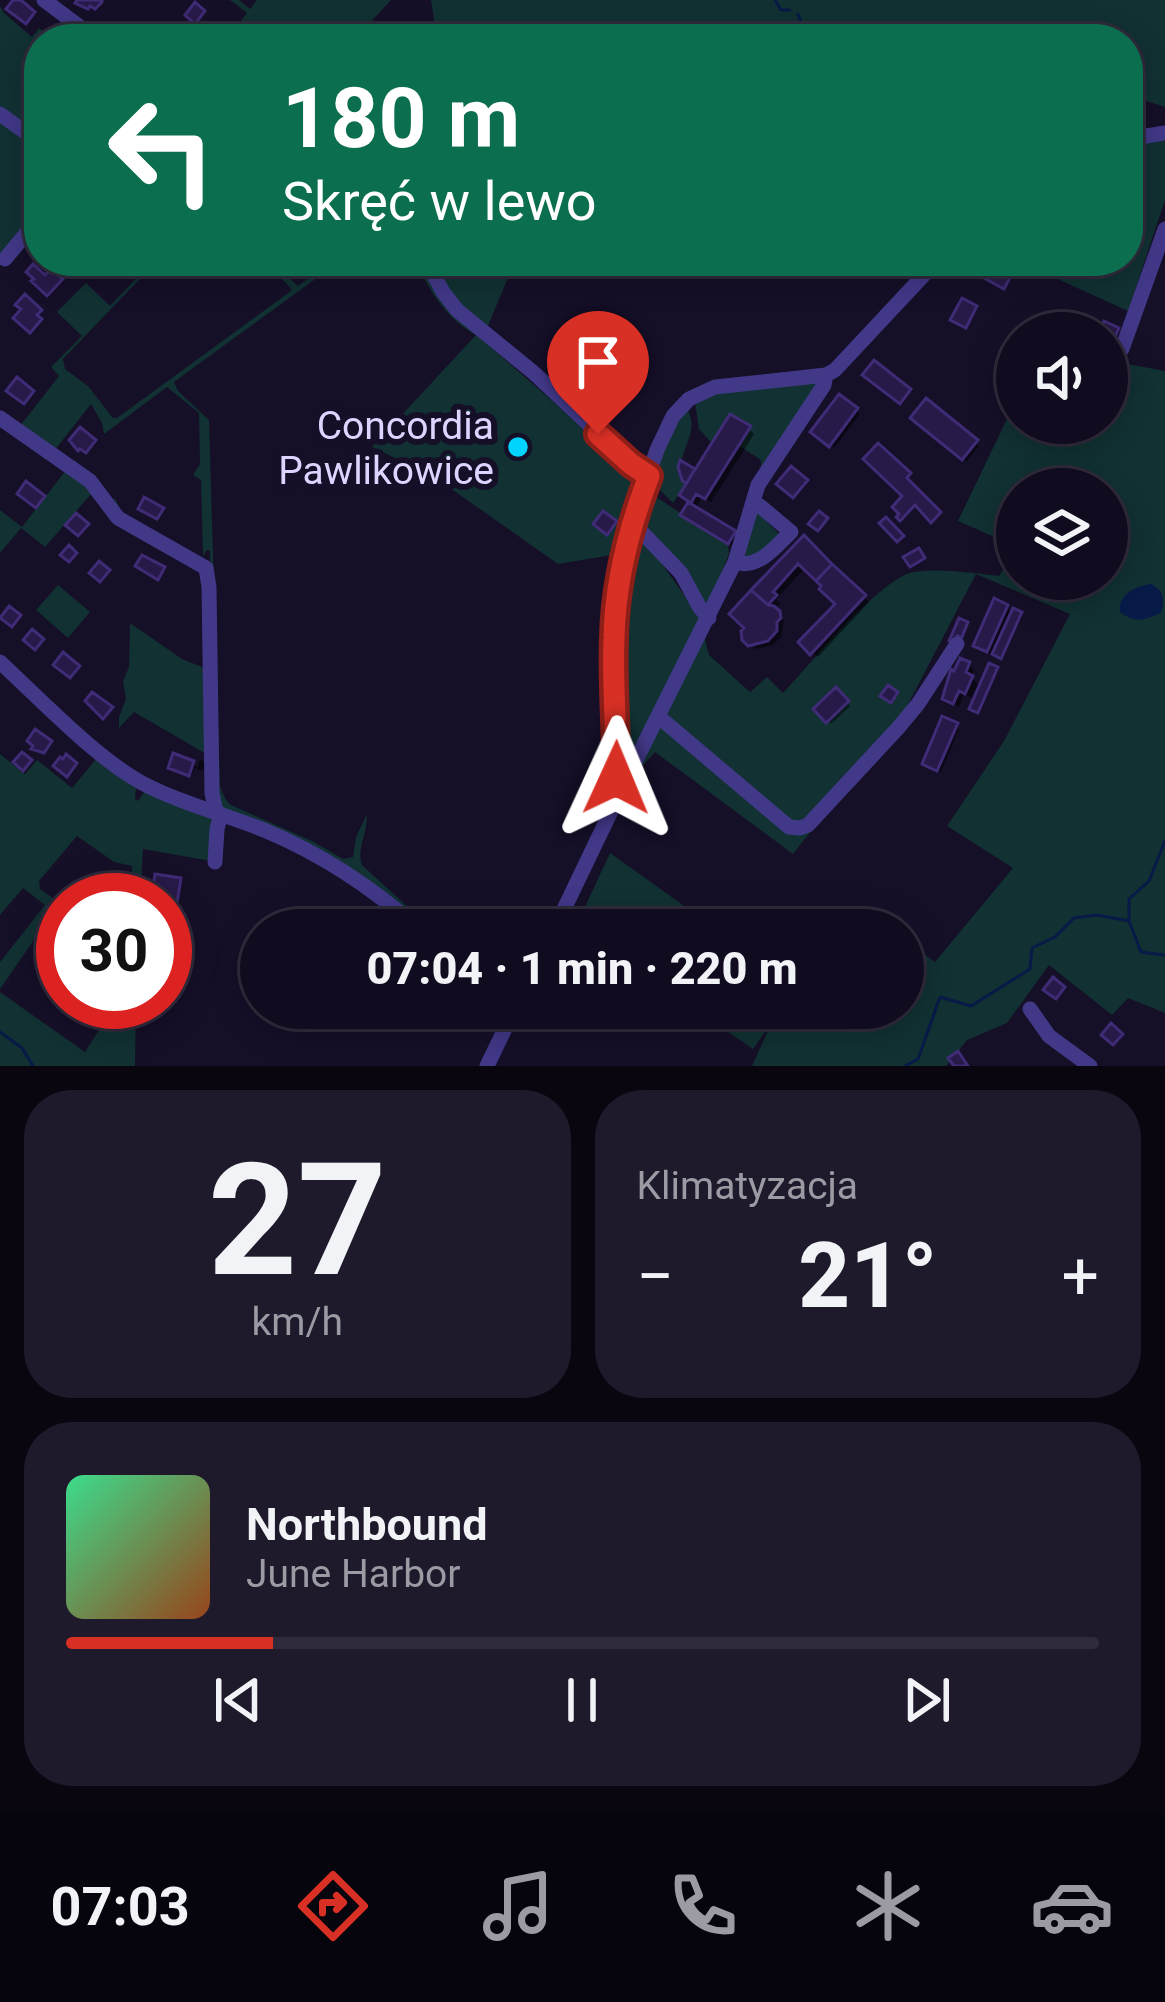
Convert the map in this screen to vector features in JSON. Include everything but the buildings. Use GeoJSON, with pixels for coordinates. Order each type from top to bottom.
{"type":"FeatureCollection","features":[{"type":"Feature","properties":{"kind":"street"},"geometry":{"type":"LineString","coordinates":[[44,0],[76,24]]}},
{"type":"Feature","properties":{"kind":"street"},"geometry":{"type":"LineString","coordinates":[[1128,335],[1165,229]]}},
{"type":"Feature","properties":{"kind":"street"},"geometry":{"type":"LineString","coordinates":[[5,259],[24,236]]}},
{"type":"Feature","properties":{"kind":"street"},"geometry":{"type":"LineString","coordinates":[[434,276],[457,310],[649,476]]}},
{"type":"Feature","properties":{"kind":"street"},"geometry":{"type":"LineString","coordinates":[[571,909],[579,899],[613,807],[614,638],[623,560],[673,416],[689,399],[716,387],[826,375],[835,370],[923,276]]}},
{"type":"Feature","properties":{"kind":"street"},"geometry":{"type":"LineString","coordinates":[[616,778],[629,774],[735,562],[758,485],[826,375]]}},
{"type":"Feature","properties":{"kind":"street"},"geometry":{"type":"LineString","coordinates":[[0,418],[90,481],[118,518],[206,568],[212,793],[219,813],[215,862]]}},
{"type":"Feature","properties":{"kind":"street"},"geometry":{"type":"LineString","coordinates":[[735,562],[756,563],[791,532],[752,504]]}},
{"type":"Feature","properties":{"kind":"street"},"geometry":{"type":"LineString","coordinates":[[633,523],[681,573],[709,618]]}},
{"type":"Feature","properties":{"kind":"street"},"geometry":{"type":"LineString","coordinates":[[658,717],[789,827],[800,828],[808,825],[898,728],[957,644]]}},
{"type":"Feature","properties":{"kind":"street"},"geometry":{"type":"LineString","coordinates":[[0,662],[127,774],[156,790],[288,841],[341,868],[393,909]]}},
{"type":"Feature","properties":{"kind":"street"},"geometry":{"type":"LineString","coordinates":[[1030,1009],[1049,1036],[1090,1066]]}},
{"type":"Feature","properties":{"kind":"street"},"geometry":{"type":"LineString","coordinates":[[487,1066],[504,1029]]}},
{"type":"Feature","properties":{"kind":"green space"},"geometry":{"type":"Polygon","coordinates":[[[230,0],[239,0],[250,9],[257,0],[391,0],[369,24],[239,24],[247,13],[230,0]]]}},
{"type":"Feature","properties":{"kind":"green space"},"geometry":{"type":"Polygon","coordinates":[[[431,0],[1165,0],[1165,107],[1143,100],[1143,24],[435,24],[431,0]]]}},
{"type":"Feature","properties":{"kind":"green space"},"geometry":{"type":"Polygon","coordinates":[[[0,6],[24,30],[24,127],[0,109],[0,6]]]}},
{"type":"Feature","properties":{"kind":"green space"},"geometry":{"type":"Polygon","coordinates":[[[0,119],[24,136],[24,230],[0,260],[0,119]]]}},
{"type":"Feature","properties":{"kind":"green space"},"geometry":{"type":"Polygon","coordinates":[[[1165,141],[1165,200],[1143,266],[1143,142],[1165,141]]]}},
{"type":"Feature","properties":{"kind":"green space"},"geometry":{"type":"Polygon","coordinates":[[[143,276],[63,359],[65,369],[117,418],[291,291],[279,276],[287,276],[298,286],[319,276],[174,382],[209,420],[220,787],[231,805],[343,859],[353,857],[367,814],[362,865],[410,909],[398,909],[336,861],[219,805],[210,551],[203,556],[201,480],[193,475],[200,464],[199,413],[167,387],[104,434],[91,404],[54,451],[40,436],[20,426],[59,376],[51,367],[82,336],[57,312],[86,283],[110,306],[143,276]]]}},
{"type":"Feature","properties":{"kind":"green space"},"geometry":{"type":"Polygon","coordinates":[[[422,276],[509,276],[487,328],[477,335],[631,470],[636,481],[618,554],[558,564],[433,476],[372,447],[476,335],[456,321],[422,276]]]}},
{"type":"Feature","properties":{"kind":"green space"},"geometry":{"type":"Polygon","coordinates":[[[1051,276],[1140,276],[1128,311],[1051,276]]]}},
{"type":"Feature","properties":{"kind":"green space"},"geometry":{"type":"Polygon","coordinates":[[[1128,364],[1165,371],[1165,1013],[1128,998],[1112,1015],[1049,965],[1007,1023],[967,1040],[946,1066],[752,1066],[770,1029],[924,1029],[924,954],[935,962],[1013,868],[947,826],[1004,741],[1070,614],[1037,600],[1128,600],[1128,468],[996,468],[996,538],[958,521],[996,442],[1128,444],[1128,364]]]}},
{"type":"Feature","properties":{"kind":"green space"},"geometry":{"type":"Polygon","coordinates":[[[816,383],[761,469],[761,460],[738,445],[712,443],[699,429],[695,403],[724,390],[816,383]]]}},
{"type":"Feature","properties":{"kind":"green space"},"geometry":{"type":"Polygon","coordinates":[[[687,409],[691,427],[681,470],[686,484],[673,503],[651,486],[668,435],[687,409]]]}},
{"type":"Feature","properties":{"kind":"green space"},"geometry":{"type":"Polygon","coordinates":[[[66,470],[92,493],[45,547],[21,528],[0,553],[0,510],[22,527],[66,470]]]}},
{"type":"Feature","properties":{"kind":"green space"},"geometry":{"type":"Polygon","coordinates":[[[650,493],[728,544],[729,554],[710,603],[706,605],[639,523],[650,493]]]}},
{"type":"Feature","properties":{"kind":"green space"},"geometry":{"type":"Polygon","coordinates":[[[755,513],[782,537],[749,559],[744,555],[755,513]]]}},
{"type":"Feature","properties":{"kind":"green space"},"geometry":{"type":"Polygon","coordinates":[[[123,516],[194,557],[203,556],[193,559],[123,516]]]}},
{"type":"Feature","properties":{"kind":"green space"},"geometry":{"type":"Polygon","coordinates":[[[640,533],[699,616],[709,655],[750,692],[767,677],[783,693],[865,605],[900,577],[956,571],[996,576],[996,583],[976,574],[904,712],[793,854],[655,752],[612,800],[625,574],[640,533]]]}},
{"type":"Feature","properties":{"kind":"green space"},"geometry":{"type":"Polygon","coordinates":[[[58,585],[90,612],[68,638],[36,610],[58,585]]]}},
{"type":"Feature","properties":{"kind":"green space"},"geometry":{"type":"Polygon","coordinates":[[[130,623],[182,659],[207,669],[211,798],[209,800],[205,799],[210,793],[208,755],[134,712],[119,728],[126,699],[123,681],[129,667],[130,623]]]}},
{"type":"Feature","properties":{"kind":"green space"},"geometry":{"type":"Polygon","coordinates":[[[0,754],[25,774],[37,760],[72,788],[97,758],[136,788],[138,801],[144,792],[213,815],[211,861],[143,849],[142,873],[132,873],[132,866],[114,862],[77,836],[46,873],[36,873],[36,898],[23,888],[0,915],[0,754]]]}},
{"type":"Feature","properties":{"kind":"green space"},"geometry":{"type":"Polygon","coordinates":[[[610,853],[689,909],[584,909],[610,853]]]}},
{"type":"Feature","properties":{"kind":"green space"},"geometry":{"type":"Polygon","coordinates":[[[36,916],[36,937],[0,989],[0,962],[36,916]]]}},
{"type":"Feature","properties":{"kind":"green space"},"geometry":{"type":"Polygon","coordinates":[[[0,992],[36,1017],[36,1029],[52,1029],[85,1052],[100,1029],[136,1029],[135,1066],[0,1066],[0,992]]]}},
{"type":"Feature","properties":{"kind":"green space"},"geometry":{"type":"Polygon","coordinates":[[[724,1029],[767,1029],[753,1049],[724,1029]]]}},
{"type":"Feature","properties":{"kind":"water"},"geometry":{"type":"Polygon","coordinates":[[[1151,584],[1159,590],[1161,613],[1140,620],[1120,612],[1122,600],[1151,584]]]}},
{"type":"Feature","properties":{"kind":"waterway"},"geometry":{"type":"LineString","coordinates":[[775,0],[781,10],[790,10]]}},
{"type":"Feature","properties":{"kind":"waterway"},"geometry":{"type":"LineString","coordinates":[[798,14],[802,24]]}},
{"type":"Feature","properties":{"kind":"waterway"},"geometry":{"type":"LineString","coordinates":[[905,1066],[918,1059],[940,997],[971,1006],[1030,969],[1032,948],[1055,937],[1074,918],[1097,915],[1129,921],[1129,899],[1149,881],[1165,841]]}},
{"type":"Feature","properties":{"kind":"waterway"},"geometry":{"type":"LineString","coordinates":[[1129,921],[1141,952],[1165,955]]}},
{"type":"Feature","properties":{"kind":"waterway"},"geometry":{"type":"LineString","coordinates":[[0,1032],[22,1048],[33,1066]]}},
{"type":"Feature","properties":{"kind":"place","name":"Concordia Pawlikowice"},"geometry":{"type":"Point","coordinates":[518,447]}},
{"type":"Feature","properties":{"kind":"route"},"geometry":{"type":"LineString","coordinates":[[598,434],[649,476],[620,583],[614,638],[616,778]]}}]}
